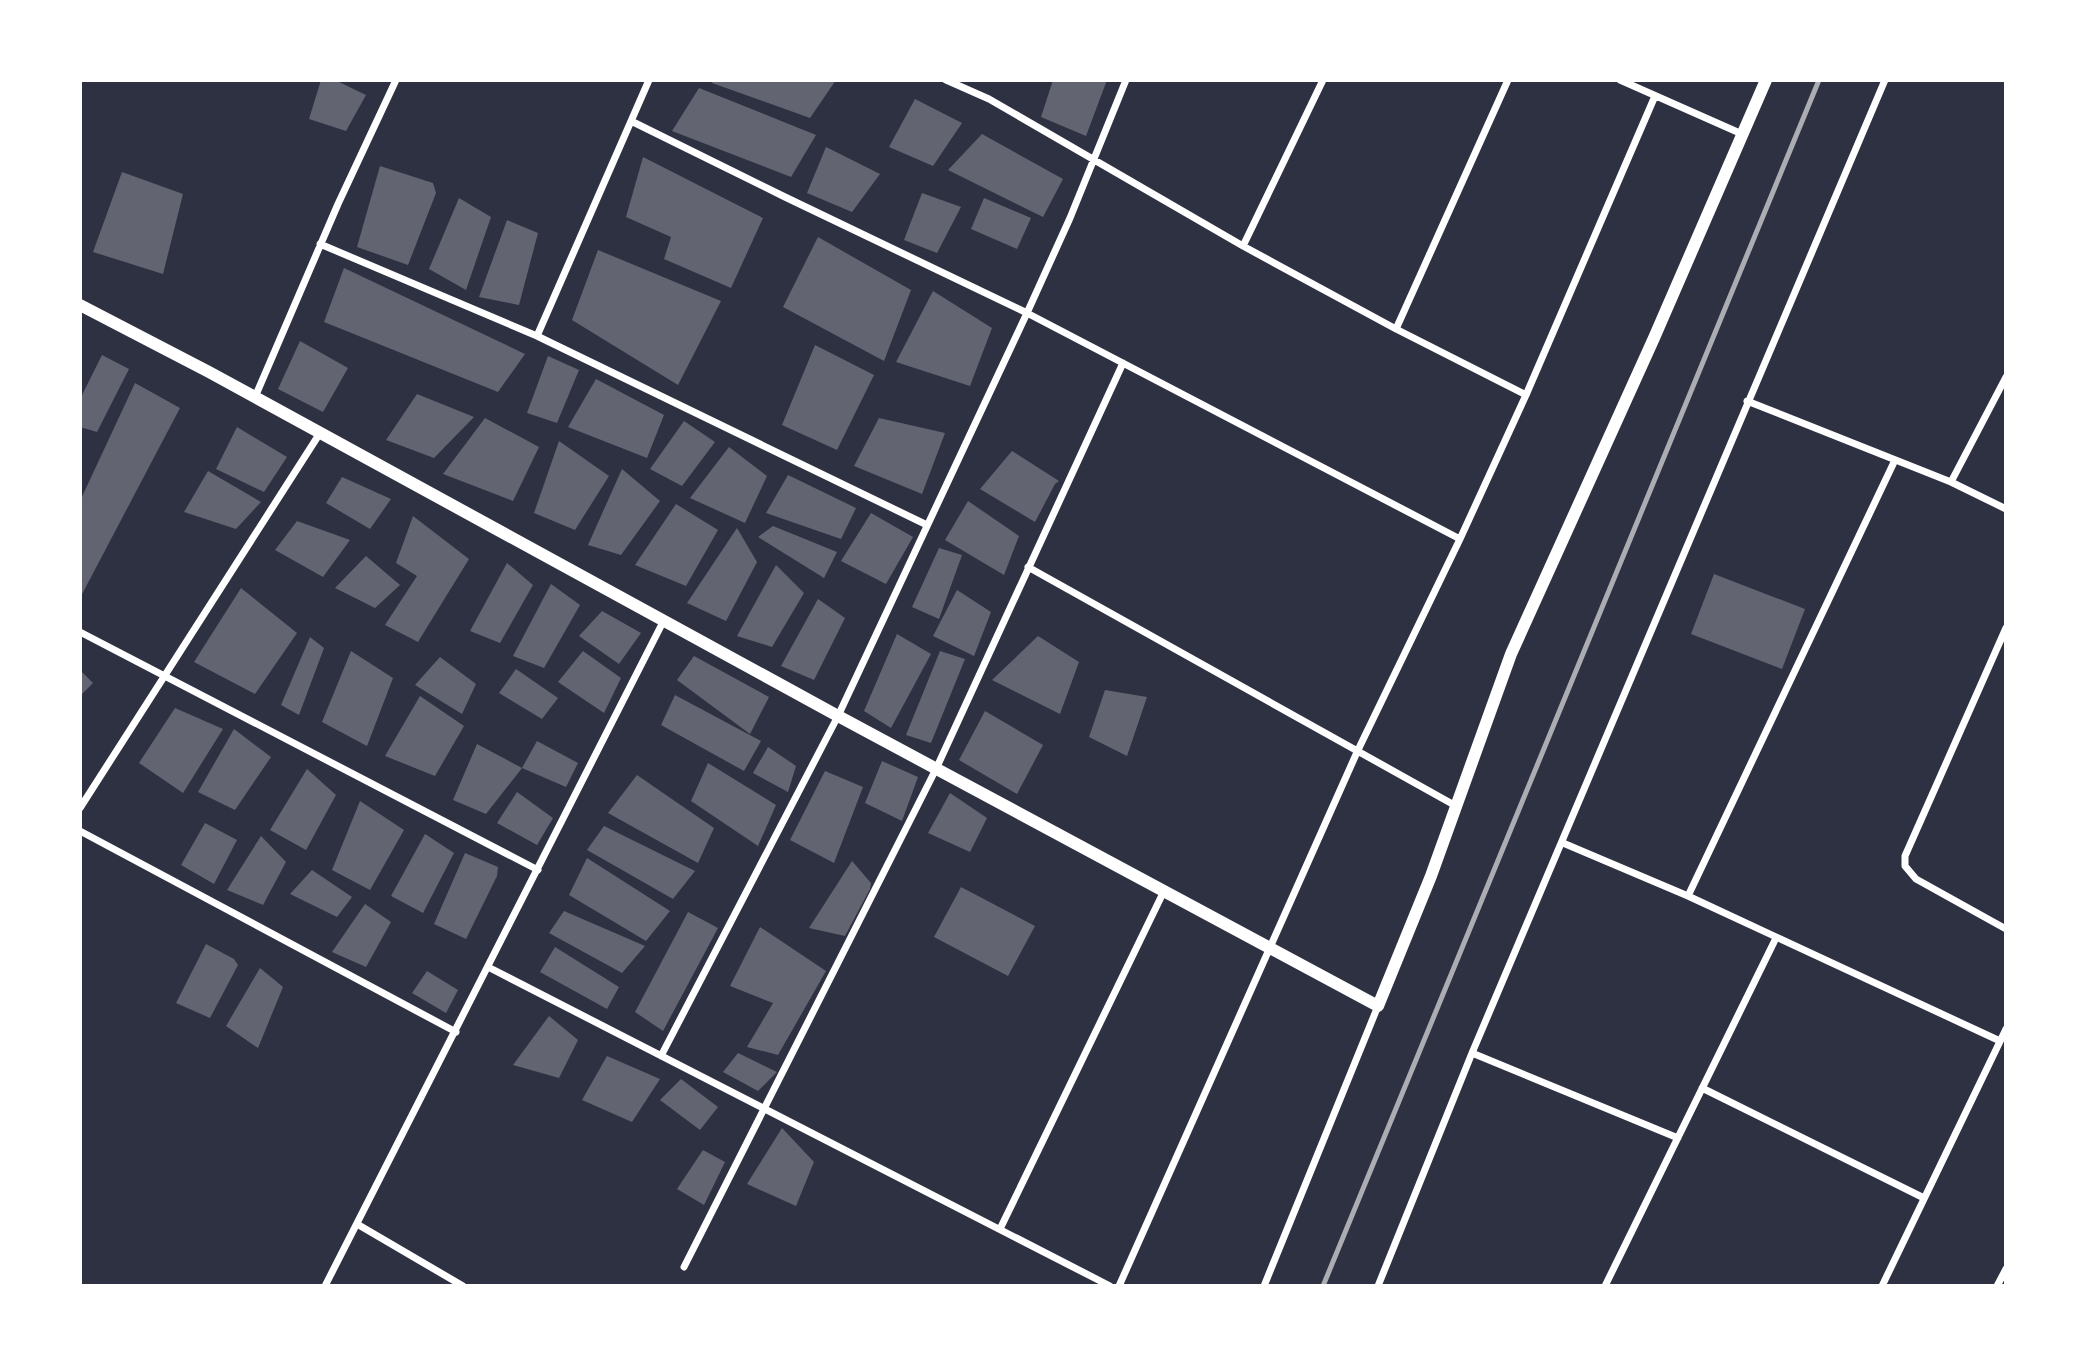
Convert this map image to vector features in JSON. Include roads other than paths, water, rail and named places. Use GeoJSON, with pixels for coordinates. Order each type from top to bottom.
{"type":"FeatureCollection","features":[{"type":"Feature","properties":{"kind":"street"},"geometry":{"type":"LineString","coordinates":[[255,397],[320,244],[396,80]]}},
{"type":"Feature","properties":{"kind":"street"},"geometry":{"type":"LineString","coordinates":[[537,335],[649,80]]}},
{"type":"Feature","properties":{"kind":"street"},"geometry":{"type":"LineString","coordinates":[[946,80],[989,99],[1243,246],[1396,329],[1526,395]]}},
{"type":"Feature","properties":{"kind":"street"},"geometry":{"type":"LineString","coordinates":[[661,1056],[838,716],[1027,313],[1126,80]]}},
{"type":"Feature","properties":{"kind":"street"},"geometry":{"type":"LineString","coordinates":[[1243,246],[1323,80]]}},
{"type":"Feature","properties":{"kind":"street"},"geometry":{"type":"LineString","coordinates":[[1396,329],[1508,80]]}},
{"type":"Feature","properties":{"kind":"street"},"geometry":{"type":"LineString","coordinates":[[1620,80],[1742,134]]}},
{"type":"Feature","properties":{"kind":"street"},"geometry":{"type":"LineString","coordinates":[[1264,1286],[1431,876],[1511,654],[1654,338],[1766,80]]}},
{"type":"Feature","properties":{"kind":"street"},"geometry":{"type":"LineString","coordinates":[[1378,1286],[1472,1053],[1885,80]]}},
{"type":"Feature","properties":{"kind":"street"},"geometry":{"type":"LineString","coordinates":[[1119,1286],[1358,750],[1526,395],[1656,96]]}},
{"type":"Feature","properties":{"kind":"street"},"geometry":{"type":"LineString","coordinates":[[631,121],[1027,313],[1460,539]]}},
{"type":"Feature","properties":{"kind":"street"},"geometry":{"type":"LineString","coordinates":[[320,244],[537,335],[927,525]]}},
{"type":"Feature","properties":{"kind":"street"},"geometry":{"type":"LineString","coordinates":[[80,305],[255,397],[838,716],[1378,1006]]}},
{"type":"Feature","properties":{"kind":"street"},"geometry":{"type":"LineString","coordinates":[[684,1267],[936,769],[1123,363]]}},
{"type":"Feature","properties":{"kind":"street"},"geometry":{"type":"LineString","coordinates":[[1951,482],[2006,377]]}},
{"type":"Feature","properties":{"kind":"street"},"geometry":{"type":"LineString","coordinates":[[1747,401],[1951,482],[2006,509]]}},
{"type":"Feature","properties":{"kind":"street"},"geometry":{"type":"LineString","coordinates":[[80,808],[320,433]]}},
{"type":"Feature","properties":{"kind":"street"},"geometry":{"type":"LineString","coordinates":[[1688,896],[1895,460]]}},
{"type":"Feature","properties":{"kind":"street"},"geometry":{"type":"LineString","coordinates":[[1028,567],[1456,806]]}},
{"type":"Feature","properties":{"kind":"street"},"geometry":{"type":"LineString","coordinates":[[325,1286],[664,620]]}},
{"type":"Feature","properties":{"kind":"street"},"geometry":{"type":"LineString","coordinates":[[2006,628],[1909,843],[1905,866],[1916,879],[2006,929]]}},
{"type":"Feature","properties":{"kind":"street"},"geometry":{"type":"LineString","coordinates":[[80,632],[538,870]]}},
{"type":"Feature","properties":{"kind":"street"},"geometry":{"type":"LineString","coordinates":[[80,831],[456,1032]]}},
{"type":"Feature","properties":{"kind":"street"},"geometry":{"type":"LineString","coordinates":[[1563,843],[1688,896],[2000,1041]]}},
{"type":"Feature","properties":{"kind":"street"},"geometry":{"type":"LineString","coordinates":[[1000,1229],[1164,891]]}},
{"type":"Feature","properties":{"kind":"street"},"geometry":{"type":"LineString","coordinates":[[1605,1286],[1776,938]]}},
{"type":"Feature","properties":{"kind":"street"},"geometry":{"type":"LineString","coordinates":[[488,967],[1110,1286]]}},
{"type":"Feature","properties":{"kind":"street"},"geometry":{"type":"LineString","coordinates":[[1882,1286],[2006,1029]]}},
{"type":"Feature","properties":{"kind":"street"},"geometry":{"type":"LineString","coordinates":[[1472,1053],[1678,1138]]}},
{"type":"Feature","properties":{"kind":"street"},"geometry":{"type":"LineString","coordinates":[[1702,1088],[1924,1198]]}},
{"type":"Feature","properties":{"kind":"street"},"geometry":{"type":"LineString","coordinates":[[357,1224],[463,1286]]}},
{"type":"Feature","properties":{"kind":"street"},"geometry":{"type":"LineString","coordinates":[[1997,1286],[2006,1269]]}},
{"type":"Feature","properties":{"kind":"railway"},"geometry":{"type":"LineString","coordinates":[[1323,1286],[1819,80]]}}]}
